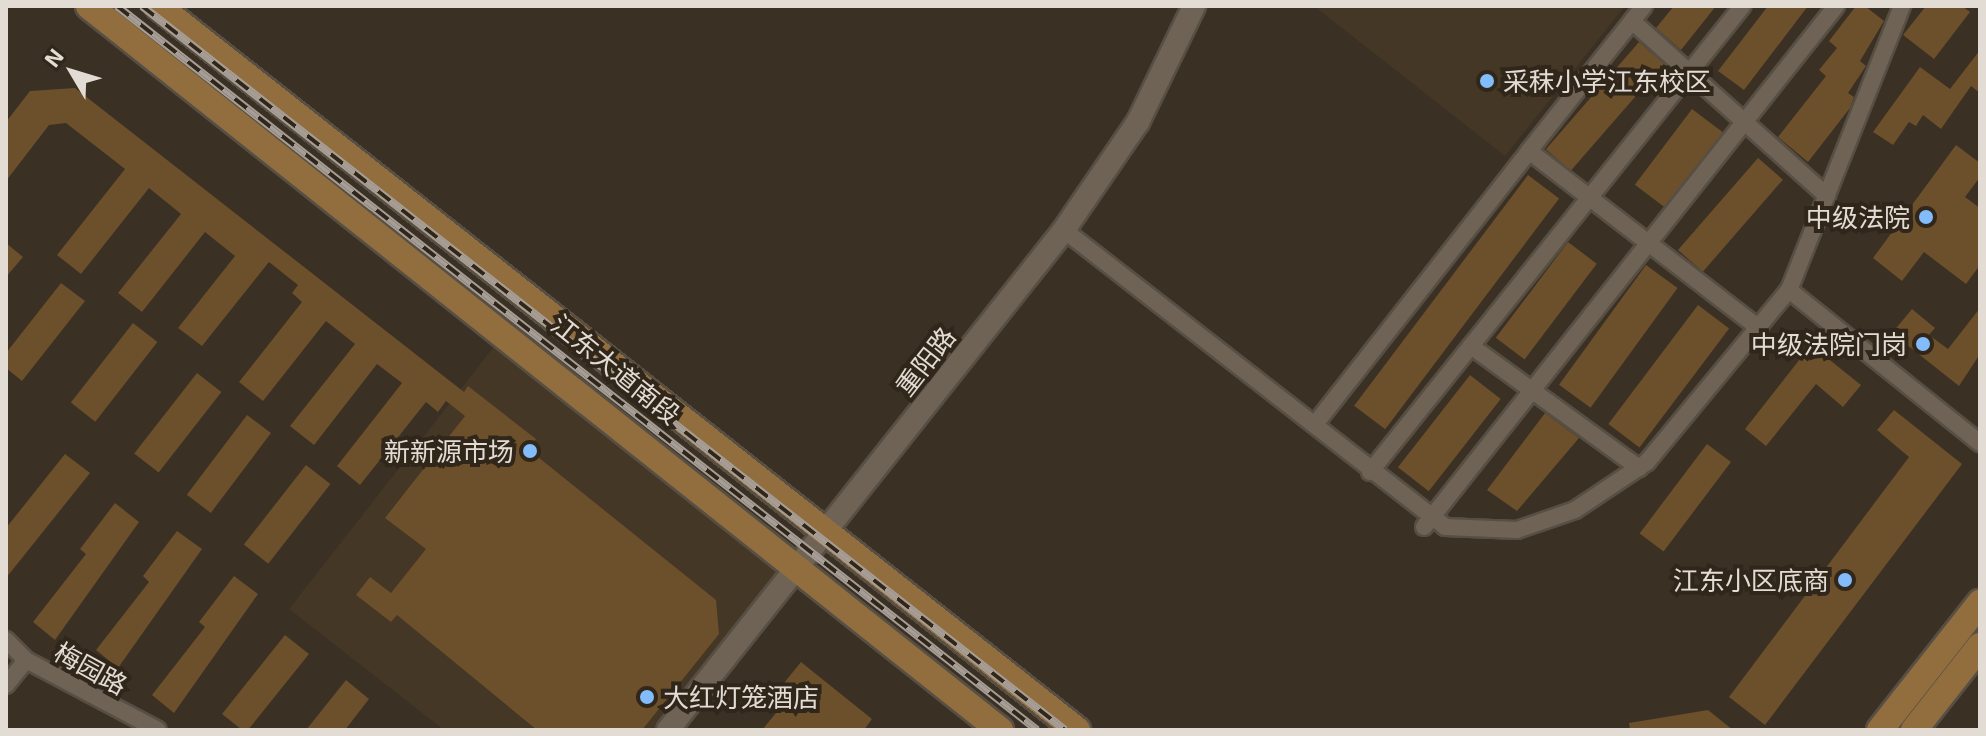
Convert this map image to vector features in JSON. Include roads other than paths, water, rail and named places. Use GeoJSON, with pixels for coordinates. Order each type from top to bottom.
{"type":"FeatureCollection","features":[{"type":"Feature","properties":{"kind":"main road","name":"江东大道南段"},"geometry":{"type":"LineString","coordinates":[[89,6],[1000,730]]}},
{"type":"Feature","properties":{"kind":"main road","name":"江东大道南段"},"geometry":{"type":"LineString","coordinates":[[158,6],[823,534],[1077,730]]}},
{"type":"Feature","properties":{"kind":"main road"},"geometry":{"type":"LineString","coordinates":[[1880,730],[1980,603]]}},
{"type":"Feature","properties":{"kind":"main road"},"geometry":{"type":"LineString","coordinates":[[1914,730],[1980,646]]}},
{"type":"Feature","properties":{"kind":"street","name":"重阳路"},"geometry":{"type":"LineString","coordinates":[[668,730],[1064,230],[1138,122],[1194,6]]}},
{"type":"Feature","properties":{"kind":"street"},"geometry":{"type":"LineString","coordinates":[[1316,423],[1644,6]]}},
{"type":"Feature","properties":{"kind":"street"},"geometry":{"type":"LineString","coordinates":[[1370,472],[1742,6]]}},
{"type":"Feature","properties":{"kind":"street"},"geometry":{"type":"LineString","coordinates":[[1428,522],[1535,393],[1836,6]]}},
{"type":"Feature","properties":{"kind":"street"},"geometry":{"type":"LineString","coordinates":[[1064,230],[1316,423],[1428,522],[1445,527],[1517,530],[1575,510],[1639,468],[1789,290],[1902,6]]}},
{"type":"Feature","properties":{"kind":"street"},"geometry":{"type":"LineString","coordinates":[[1632,21],[1827,196]]}},
{"type":"Feature","properties":{"kind":"street"},"geometry":{"type":"LineString","coordinates":[[1529,151],[1759,328]]}},
{"type":"Feature","properties":{"kind":"street"},"geometry":{"type":"LineString","coordinates":[[1789,290],[1980,443]]}},
{"type":"Feature","properties":{"kind":"street"},"geometry":{"type":"LineString","coordinates":[[1471,346],[1639,468]]}},
{"type":"Feature","properties":{"kind":"street","name":"梅园路"},"geometry":{"type":"LineString","coordinates":[[6,640],[26,660],[158,730]]}},
{"type":"Feature","properties":{"kind":"street"},"geometry":{"type":"LineString","coordinates":[[6,685],[26,660]]}},
{"type":"Feature","properties":{"kind":"railway"},"geometry":{"type":"LineString","coordinates":[[117,6],[1037,730]]}},
{"type":"Feature","properties":{"kind":"railway"},"geometry":{"type":"LineString","coordinates":[[142,6],[1065,730]]}},
{"type":"Feature","properties":{"kind":"place","name":"采秣小学江东校区"},"geometry":{"type":"Point","coordinates":[1487,81]}},
{"type":"Feature","properties":{"kind":"place","name":"中级法院"},"geometry":{"type":"Point","coordinates":[1926,217]}},
{"type":"Feature","properties":{"kind":"place","name":"中级法院门岗"},"geometry":{"type":"Point","coordinates":[1923,344]}},
{"type":"Feature","properties":{"kind":"place","name":"新新源市场"},"geometry":{"type":"Point","coordinates":[530,451]}},
{"type":"Feature","properties":{"kind":"place","name":"江东小区底商"},"geometry":{"type":"Point","coordinates":[1845,580]}},
{"type":"Feature","properties":{"kind":"place","name":"大红灯笼酒店"},"geometry":{"type":"Point","coordinates":[647,697]}}]}
